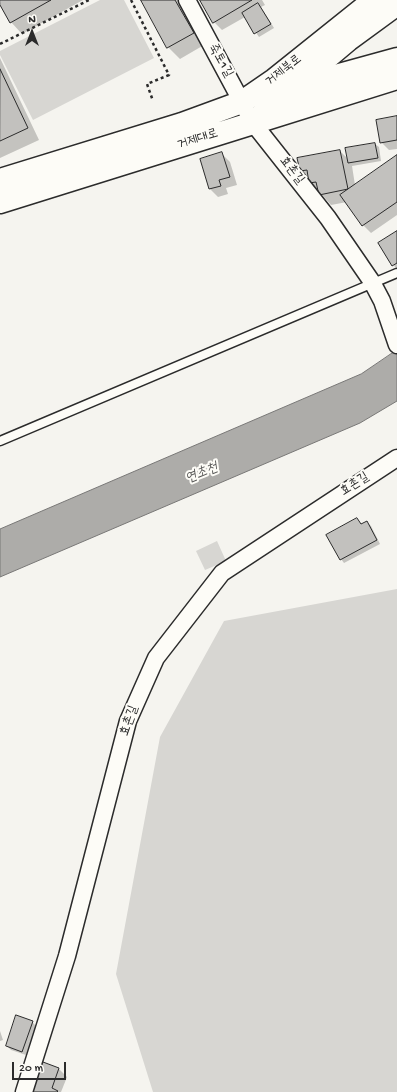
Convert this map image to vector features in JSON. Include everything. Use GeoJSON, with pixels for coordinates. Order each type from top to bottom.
{"type":"FeatureCollection","features":[{"type":"Feature","properties":{"kind":"main road","name":"거제북로"},"geometry":{"type":"LineString","coordinates":[[182,124],[242,102],[274,80],[374,0]]}},
{"type":"Feature","properties":{"kind":"main road","name":"거제북로"},"geometry":{"type":"LineString","coordinates":[[253,123],[291,88],[348,40],[397,4]]}},
{"type":"Feature","properties":{"kind":"main road"},"geometry":{"type":"LineString","coordinates":[[242,102],[397,59]]}},
{"type":"Feature","properties":{"kind":"main road","name":"거제대로"},"geometry":{"type":"LineString","coordinates":[[0,202],[397,78]]}},
{"type":"Feature","properties":{"kind":"main road","name":"거제대로"},"geometry":{"type":"LineString","coordinates":[[0,180],[182,124]]}},
{"type":"Feature","properties":{"kind":"street","name":"죽토1길"},"geometry":{"type":"LineString","coordinates":[[187,0],[253,123]]}},
{"type":"Feature","properties":{"kind":"street","name":"효촌길"},"geometry":{"type":"LineString","coordinates":[[253,123],[328,218],[372,282],[382,301],[397,345]]}},
{"type":"Feature","properties":{"kind":"street","name":"효촌길"},"geometry":{"type":"LineString","coordinates":[[24,1092],[67,956],[128,721],[156,658],[222,573],[397,458]]}},
{"type":"Feature","properties":{"kind":"lane"},"geometry":{"type":"LineString","coordinates":[[0,441],[372,282],[397,273]]}},
{"type":"Feature","properties":{"kind":"path"},"geometry":{"type":"LineString","coordinates":[[0,44],[89,0]]}},
{"type":"Feature","properties":{"kind":"path"},"geometry":{"type":"LineString","coordinates":[[131,0],[169,74],[147,84],[153,101]]}},
{"type":"Feature","properties":{"kind":"shaded area"},"geometry":{"type":"Polygon","coordinates":[[[100,0],[124,0],[154,58],[33,120],[0,55],[0,51],[100,0]]]}},
{"type":"Feature","properties":{"kind":"shaded area"},"geometry":{"type":"Polygon","coordinates":[[[217,541],[226,561],[205,570],[196,551],[217,541]]]}},
{"type":"Feature","properties":{"kind":"shaded area"},"geometry":{"type":"Polygon","coordinates":[[[397,589],[397,1092],[153,1092],[116,974],[160,737],[224,621],[397,589]]]}},
{"type":"Feature","properties":{"kind":"water","name":"연초천"},"geometry":{"type":"Polygon","coordinates":[[[397,350],[397,401],[360,423],[0,577],[0,529],[361,374],[397,350]]]}},
{"type":"Feature","properties":{"kind":"building"},"geometry":{"type":"Polygon","coordinates":[[[0,0],[51,0],[10,23],[0,5],[0,0]]]}},
{"type":"Feature","properties":{"kind":"building"},"geometry":{"type":"Polygon","coordinates":[[[141,0],[175,0],[194,33],[167,48],[141,0]]]}},
{"type":"Feature","properties":{"kind":"building"},"geometry":{"type":"Polygon","coordinates":[[[200,0],[252,0],[213,23],[200,0]]]}},
{"type":"Feature","properties":{"kind":"building"},"geometry":{"type":"Polygon","coordinates":[[[258,3],[271,24],[254,34],[242,13],[258,3]]]}},
{"type":"Feature","properties":{"kind":"building"},"geometry":{"type":"Polygon","coordinates":[[[0,69],[28,128],[0,141],[0,69]]]}},
{"type":"Feature","properties":{"kind":"building"},"geometry":{"type":"Polygon","coordinates":[[[397,116],[397,140],[380,143],[376,120],[397,116]]]}},
{"type":"Feature","properties":{"kind":"building"},"geometry":{"type":"Polygon","coordinates":[[[375,143],[378,158],[348,163],[345,148],[375,143]]]}},
{"type":"Feature","properties":{"kind":"building"},"geometry":{"type":"Polygon","coordinates":[[[340,150],[348,189],[319,195],[316,182],[309,183],[307,170],[300,171],[297,158],[340,150]]]}},
{"type":"Feature","properties":{"kind":"building"},"geometry":{"type":"Polygon","coordinates":[[[222,152],[230,177],[219,180],[221,186],[209,189],[200,159],[222,152]]]}},
{"type":"Feature","properties":{"kind":"building"},"geometry":{"type":"Polygon","coordinates":[[[397,155],[397,202],[362,226],[340,195],[397,155]]]}},
{"type":"Feature","properties":{"kind":"building"},"geometry":{"type":"Polygon","coordinates":[[[397,231],[397,263],[392,266],[378,243],[397,231]]]}},
{"type":"Feature","properties":{"kind":"building"},"geometry":{"type":"Polygon","coordinates":[[[357,518],[361,524],[367,521],[377,540],[340,560],[326,535],[357,518]]]}},
{"type":"Feature","properties":{"kind":"building"},"geometry":{"type":"Polygon","coordinates":[[[16,1015],[33,1021],[22,1052],[6,1046],[16,1015]]]}},
{"type":"Feature","properties":{"kind":"building"},"geometry":{"type":"Polygon","coordinates":[[[43,1062],[59,1068],[52,1088],[58,1091],[57,1092],[33,1092],[43,1062]]]}}]}
